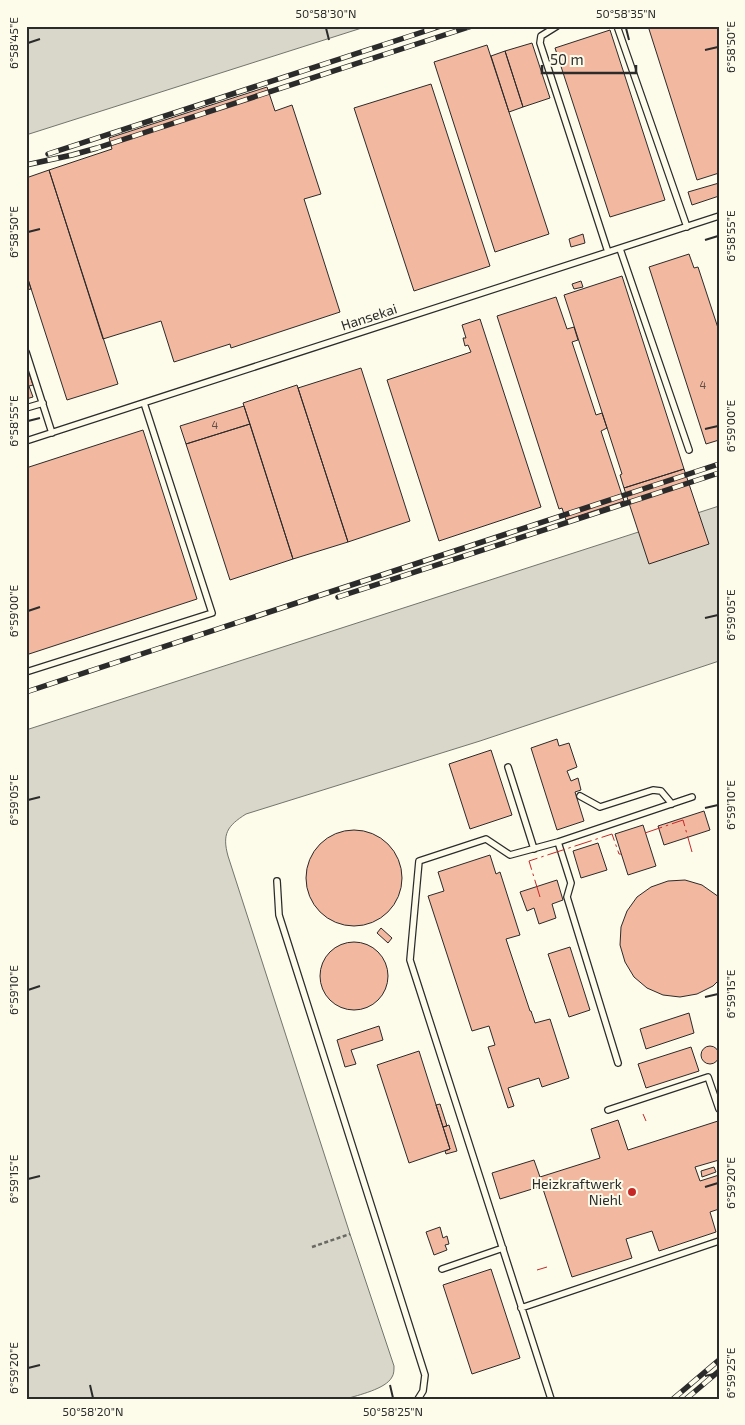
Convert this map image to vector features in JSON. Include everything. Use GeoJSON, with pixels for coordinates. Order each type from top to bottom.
{"type":"FeatureCollection","features":[{"type":"Feature","properties":{"kind":"lane"},"geometry":{"type":"LineString","coordinates":[[557,26],[541,36],[540,43],[608,252]]}},
{"type":"Feature","properties":{"kind":"lane"},"geometry":{"type":"LineString","coordinates":[[616,26],[687,227]]}},
{"type":"Feature","properties":{"kind":"lane","name":"Hansekai"},"geometry":{"type":"LineString","coordinates":[[26,441],[719,216]]}},
{"type":"Feature","properties":{"kind":"lane"},"geometry":{"type":"LineString","coordinates":[[620,249],[689,450]]}},
{"type":"Feature","properties":{"kind":"lane"},"geometry":{"type":"LineString","coordinates":[[26,352],[52,433]]}},
{"type":"Feature","properties":{"kind":"lane"},"geometry":{"type":"LineString","coordinates":[[26,408],[43,403]]}},
{"type":"Feature","properties":{"kind":"lane"},"geometry":{"type":"LineString","coordinates":[[26,672],[212,613],[144,403]]}},
{"type":"Feature","properties":{"kind":"lane"},"geometry":{"type":"LineString","coordinates":[[508,767],[534,849]]}},
{"type":"Feature","properties":{"kind":"lane"},"geometry":{"type":"LineString","coordinates":[[580,796],[600,807],[653,790],[661,791],[672,804]]}},
{"type":"Feature","properties":{"kind":"lane"},"geometry":{"type":"LineString","coordinates":[[551,1399],[410,960],[420,861],[486,839],[510,855],[558,842],[692,797]]}},
{"type":"Feature","properties":{"kind":"lane"},"geometry":{"type":"LineString","coordinates":[[558,842],[571,883],[567,897],[618,1063]]}},
{"type":"Feature","properties":{"kind":"lane"},"geometry":{"type":"LineString","coordinates":[[277,881],[279,915],[425,1375],[423,1392],[418,1399]]}},
{"type":"Feature","properties":{"kind":"lane"},"geometry":{"type":"LineString","coordinates":[[608,1110],[708,1077],[719,1109]]}},
{"type":"Feature","properties":{"kind":"lane"},"geometry":{"type":"LineString","coordinates":[[522,1308],[719,1241]]}},
{"type":"Feature","properties":{"kind":"lane"},"geometry":{"type":"LineString","coordinates":[[442,1269],[503,1248]]}},
{"type":"Feature","properties":{"kind":"path"},"geometry":{"type":"LineString","coordinates":[[312,1247],[350,1234]]}},
{"type":"Feature","properties":{"kind":"shaded area"},"geometry":{"type":"Polygon","coordinates":[[[26,26],[368,26],[26,135],[26,26]]]}},
{"type":"Feature","properties":{"kind":"shaded area"},"geometry":{"type":"Polygon","coordinates":[[[719,506],[719,661],[480,741],[246,814],[230,827],[226,836],[228,856],[394,1366],[393,1375],[389,1381],[371,1391],[346,1399],[26,1399],[26,730],[719,506]]]}},
{"type":"Feature","properties":{"kind":"building"},"geometry":{"type":"Polygon","coordinates":[[[648,26],[719,26],[719,173],[697,180],[648,26]]]}},
{"type":"Feature","properties":{"kind":"building"},"geometry":{"type":"Polygon","coordinates":[[[610,30],[665,200],[610,217],[555,48],[610,30]]]}},
{"type":"Feature","properties":{"kind":"building"},"geometry":{"type":"Polygon","coordinates":[[[532,43],[550,98],[523,107],[505,51],[532,43]]]}},
{"type":"Feature","properties":{"kind":"building"},"geometry":{"type":"Polygon","coordinates":[[[487,45],[549,234],[495,252],[434,62],[487,45]]]}},
{"type":"Feature","properties":{"kind":"building"},"geometry":{"type":"Polygon","coordinates":[[[505,51],[523,107],[509,112],[491,56],[505,51]]]}},
{"type":"Feature","properties":{"kind":"building"},"geometry":{"type":"Polygon","coordinates":[[[431,84],[490,266],[414,291],[354,108],[431,84]]]}},
{"type":"Feature","properties":{"kind":"building"},"geometry":{"type":"Polygon","coordinates":[[[267,87],[275,111],[292,105],[321,194],[304,199],[340,312],[231,348],[230,344],[174,362],[161,321],[103,339],[49,170],[112,149],[109,138],[267,87]]]}},
{"type":"Feature","properties":{"kind":"building"},"geometry":{"type":"Polygon","coordinates":[[[49,170],[118,384],[67,400],[26,273],[26,178],[49,170]]]}},
{"type":"Feature","properties":{"kind":"building"},"geometry":{"type":"Polygon","coordinates":[[[719,183],[719,196],[692,205],[688,192],[719,183]]]}},
{"type":"Feature","properties":{"kind":"building"},"geometry":{"type":"Polygon","coordinates":[[[583,234],[585,243],[571,247],[569,239],[583,234]]]}},
{"type":"Feature","properties":{"kind":"building"},"geometry":{"type":"Polygon","coordinates":[[[689,254],[694,268],[698,267],[719,331],[719,440],[706,444],[649,267],[689,254]]]}},
{"type":"Feature","properties":{"kind":"building"},"geometry":{"type":"Polygon","coordinates":[[[26,273],[31,289],[26,290],[26,273]]]}},
{"type":"Feature","properties":{"kind":"building"},"geometry":{"type":"Polygon","coordinates":[[[622,276],[684,469],[624,488],[620,475],[622,474],[564,295],[622,276]]]}},
{"type":"Feature","properties":{"kind":"building"},"geometry":{"type":"Polygon","coordinates":[[[581,281],[583,287],[574,289],[572,284],[581,281]]]}},
{"type":"Feature","properties":{"kind":"building"},"geometry":{"type":"Polygon","coordinates":[[[556,297],[567,329],[574,327],[578,340],[572,342],[596,415],[602,413],[607,428],[601,431],[624,501],[566,520],[562,508],[559,509],[497,316],[556,297]]]}},
{"type":"Feature","properties":{"kind":"building"},"geometry":{"type":"Polygon","coordinates":[[[480,319],[541,507],[439,541],[387,380],[471,352],[468,345],[465,346],[463,338],[466,338],[462,325],[480,319]]]}},
{"type":"Feature","properties":{"kind":"building"},"geometry":{"type":"Polygon","coordinates":[[[26,364],[33,385],[29,386],[33,397],[26,399],[26,364]]]}},
{"type":"Feature","properties":{"kind":"building"},"geometry":{"type":"Polygon","coordinates":[[[361,368],[410,521],[348,542],[298,388],[361,368]]]}},
{"type":"Feature","properties":{"kind":"building"},"geometry":{"type":"Polygon","coordinates":[[[297,385],[348,542],[293,559],[243,403],[297,385]]]}},
{"type":"Feature","properties":{"kind":"building"},"geometry":{"type":"Polygon","coordinates":[[[244,406],[250,424],[186,444],[180,426],[244,406]]]}},
{"type":"Feature","properties":{"kind":"building"},"geometry":{"type":"Polygon","coordinates":[[[250,424],[293,559],[230,580],[186,444],[250,424]]]}},
{"type":"Feature","properties":{"kind":"building"},"geometry":{"type":"Polygon","coordinates":[[[143,430],[197,599],[26,655],[26,468],[143,430]]]}},
{"type":"Feature","properties":{"kind":"building"},"geometry":{"type":"Polygon","coordinates":[[[684,469],[709,544],[649,564],[624,488],[684,469]]]}},
{"type":"Feature","properties":{"kind":"building"},"geometry":{"type":"Polygon","coordinates":[[[557,739],[559,746],[569,743],[577,767],[567,771],[571,781],[578,778],[581,790],[575,792],[584,821],[557,830],[531,748],[557,739]]]}},
{"type":"Feature","properties":{"kind":"building"},"geometry":{"type":"Polygon","coordinates":[[[491,750],[512,815],[470,829],[449,764],[491,750]]]}},
{"type":"Feature","properties":{"kind":"building"},"geometry":{"type":"Polygon","coordinates":[[[704,811],[710,830],[664,845],[658,826],[704,811]]]}},
{"type":"Feature","properties":{"kind":"building"},"geometry":{"type":"Polygon","coordinates":[[[643,825],[656,866],[628,875],[615,834],[643,825]]]}},
{"type":"Feature","properties":{"kind":"building"},"geometry":{"type":"Polygon","coordinates":[[[354,830],[373,833],[388,844],[399,859],[402,878],[399,897],[388,912],[373,923],[354,926],[335,923],[320,912],[309,897],[306,878],[309,859],[320,844],[335,833],[354,830]]]}},
{"type":"Feature","properties":{"kind":"building"},"geometry":{"type":"Polygon","coordinates":[[[598,843],[607,870],[581,878],[573,851],[598,843]]]}},
{"type":"Feature","properties":{"kind":"building"},"geometry":{"type":"Polygon","coordinates":[[[490,855],[496,874],[500,872],[520,935],[506,939],[530,1011],[535,1023],[550,1019],[569,1078],[542,1087],[539,1078],[508,1088],[514,1106],[508,1108],[488,1047],[495,1045],[489,1026],[472,1031],[428,896],[444,891],[438,872],[490,855]]]}},
{"type":"Feature","properties":{"kind":"building"},"geometry":{"type":"Polygon","coordinates":[[[557,880],[563,900],[552,904],[556,918],[539,924],[534,908],[527,911],[520,892],[557,880]]]}},
{"type":"Feature","properties":{"kind":"building"},"geometry":{"type":"Polygon","coordinates":[[[685,880],[702,885],[719,897],[719,980],[713,986],[697,994],[680,997],[663,995],[647,988],[634,977],[625,962],[620,945],[621,927],[627,911],[637,897],[651,887],[668,881],[685,880]]]}},
{"type":"Feature","properties":{"kind":"building"},"geometry":{"type":"Polygon","coordinates":[[[381,928],[392,938],[388,943],[377,933],[381,928]]]}},
{"type":"Feature","properties":{"kind":"building"},"geometry":{"type":"Polygon","coordinates":[[[347,942],[361,942],[373,947],[383,957],[388,969],[388,983],[383,995],[373,1005],[361,1010],[347,1010],[335,1005],[325,995],[320,983],[320,969],[325,957],[335,947],[347,942]]]}},
{"type":"Feature","properties":{"kind":"building"},"geometry":{"type":"Polygon","coordinates":[[[570,947],[590,1010],[569,1017],[548,954],[570,947]]]}},
{"type":"Feature","properties":{"kind":"building"},"geometry":{"type":"Polygon","coordinates":[[[689,1013],[694,1033],[646,1049],[640,1029],[689,1013]]]}},
{"type":"Feature","properties":{"kind":"building"},"geometry":{"type":"Polygon","coordinates":[[[379,1026],[383,1040],[351,1050],[356,1064],[345,1067],[337,1040],[379,1026]]]}},
{"type":"Feature","properties":{"kind":"building"},"geometry":{"type":"Polygon","coordinates":[[[710,1046],[716,1049],[719,1055],[716,1061],[710,1064],[704,1061],[701,1055],[704,1049],[710,1046]]]}},
{"type":"Feature","properties":{"kind":"building"},"geometry":{"type":"Polygon","coordinates":[[[691,1047],[699,1071],[646,1088],[638,1064],[691,1047]]]}},
{"type":"Feature","properties":{"kind":"building"},"geometry":{"type":"Polygon","coordinates":[[[419,1051],[450,1149],[409,1163],[377,1065],[419,1051]]]}},
{"type":"Feature","properties":{"kind":"building"},"geometry":{"type":"Polygon","coordinates":[[[440,1104],[447,1126],[443,1127],[436,1105],[440,1104]]]}},
{"type":"Feature","properties":{"kind":"building","name":"Heizkraftwerk Niehl"},"geometry":{"type":"Polygon","coordinates":[[[618,1120],[628,1150],[718,1121],[719,1160],[695,1167],[700,1181],[719,1175],[719,1209],[710,1212],[716,1232],[659,1251],[652,1231],[626,1239],[632,1258],[572,1277],[542,1186],[500,1199],[492,1173],[534,1160],[540,1177],[600,1158],[591,1129],[618,1120]]]}},
{"type":"Feature","properties":{"kind":"building"},"geometry":{"type":"Polygon","coordinates":[[[449,1125],[457,1151],[446,1154],[445,1151],[450,1149],[443,1127],[449,1125]]]}},
{"type":"Feature","properties":{"kind":"building"},"geometry":{"type":"Polygon","coordinates":[[[714,1167],[716,1172],[702,1177],[701,1171],[714,1167]]]}},
{"type":"Feature","properties":{"kind":"building"},"geometry":{"type":"Polygon","coordinates":[[[440,1227],[443,1238],[447,1236],[449,1244],[445,1245],[447,1250],[434,1255],[426,1232],[440,1227]]]}},
{"type":"Feature","properties":{"kind":"building"},"geometry":{"type":"Polygon","coordinates":[[[491,1269],[520,1358],[472,1374],[443,1285],[491,1269]]]}},
{"type":"Feature","properties":{"kind":"railway"},"geometry":{"type":"LineString","coordinates":[[48,154],[441,26]]}},
{"type":"Feature","properties":{"kind":"railway"},"geometry":{"type":"LineString","coordinates":[[26,165],[97,148],[472,26]]}},
{"type":"Feature","properties":{"kind":"railway"},"geometry":{"type":"LineString","coordinates":[[26,692],[719,464]]}},
{"type":"Feature","properties":{"kind":"railway"},"geometry":{"type":"LineString","coordinates":[[338,597],[719,473]]}},
{"type":"Feature","properties":{"kind":"railway"},"geometry":{"type":"LineString","coordinates":[[673,1399],[719,1360]]}},
{"type":"Feature","properties":{"kind":"railway"},"geometry":{"type":"LineString","coordinates":[[686,1399],[719,1371]]}},
{"type":"Feature","properties":{"kind":"power"},"geometry":{"type":"LineString","coordinates":[[645,833],[683,820],[692,852]]}},
{"type":"Feature","properties":{"kind":"power"},"geometry":{"type":"LineString","coordinates":[[540,897],[529,861],[612,834],[619,854],[621,854]]}},
{"type":"Feature","properties":{"kind":"power"},"geometry":{"type":"LineString","coordinates":[[643,1114],[646,1121]]}},
{"type":"Feature","properties":{"kind":"power"},"geometry":{"type":"LineString","coordinates":[[537,1270],[547,1267]]}},
{"type":"Feature","properties":{"kind":"place","name":"Heizkraftwerk Niehl"},"geometry":{"type":"Point","coordinates":[632,1192]}}]}
